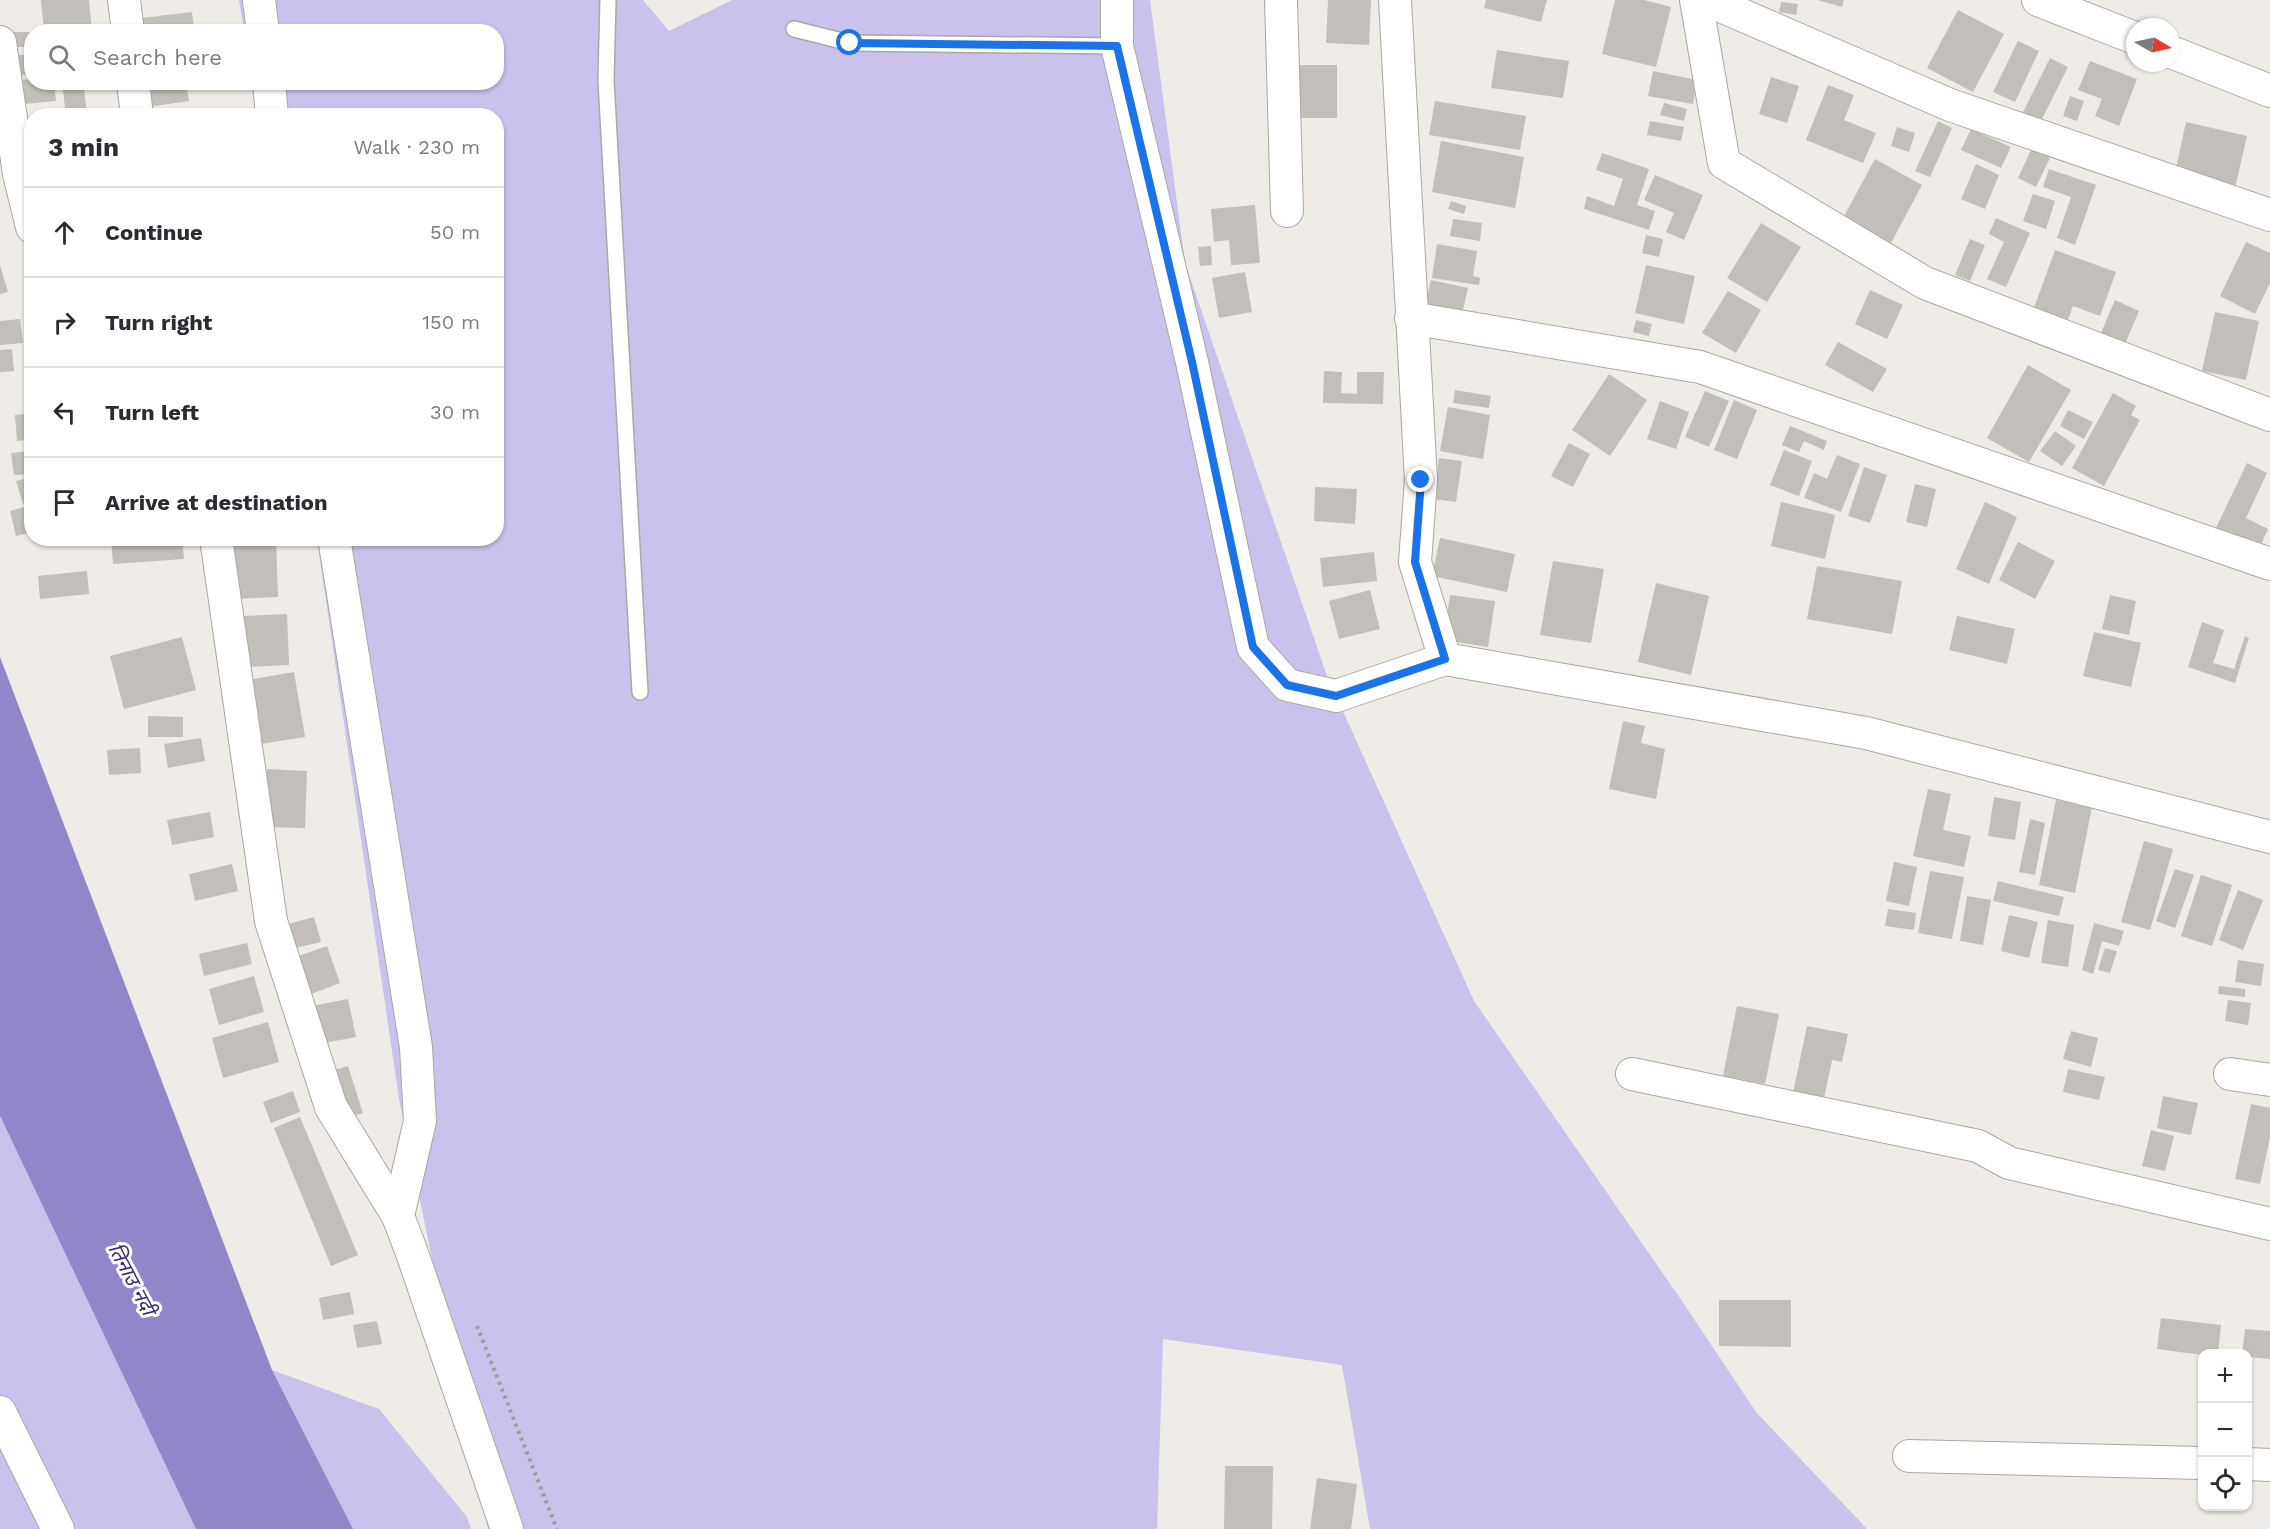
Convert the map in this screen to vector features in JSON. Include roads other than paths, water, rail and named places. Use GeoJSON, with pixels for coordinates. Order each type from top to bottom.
{"type":"FeatureCollection","features":[{"type":"Feature","properties":{"kind":"street"},"geometry":{"type":"LineString","coordinates":[[124,0],[127,24]]}},
{"type":"Feature","properties":{"kind":"street"},"geometry":{"type":"LineString","coordinates":[[259,0],[262,24]]}},
{"type":"Feature","properties":{"kind":"street"},"geometry":{"type":"LineString","coordinates":[[1117,0],[1117,46],[1192,362],[1253,647],[1287,685],[1336,696],[1445,659],[1866,733],[2270,837]]}},
{"type":"Feature","properties":{"kind":"street"},"geometry":{"type":"LineString","coordinates":[[1281,0],[1287,211]]}},
{"type":"Feature","properties":{"kind":"street"},"geometry":{"type":"LineString","coordinates":[[1395,0],[1421,480],[1415,562],[1445,659]]}},
{"type":"Feature","properties":{"kind":"street"},"geometry":{"type":"LineString","coordinates":[[1695,0],[1724,163],[1925,283],[2270,415]]}},
{"type":"Feature","properties":{"kind":"street"},"geometry":{"type":"LineString","coordinates":[[1707,0],[1950,105],[2270,215]]}},
{"type":"Feature","properties":{"kind":"street"},"geometry":{"type":"LineString","coordinates":[[2038,0],[2126,34]]}},
{"type":"Feature","properties":{"kind":"street"},"geometry":{"type":"LineString","coordinates":[[0,42],[24,194]]}},
{"type":"Feature","properties":{"kind":"street"},"geometry":{"type":"LineString","coordinates":[[2180,56],[2270,91]]}},
{"type":"Feature","properties":{"kind":"street"},"geometry":{"type":"LineString","coordinates":[[134,90],[136,108]]}},
{"type":"Feature","properties":{"kind":"street"},"geometry":{"type":"LineString","coordinates":[[269,90],[271,108]]}},
{"type":"Feature","properties":{"kind":"street"},"geometry":{"type":"LineString","coordinates":[[1411,318],[1700,367],[2270,564]]}},
{"type":"Feature","properties":{"kind":"street"},"geometry":{"type":"LineString","coordinates":[[217,546],[271,921],[332,1107],[398,1216],[507,1529]]}},
{"type":"Feature","properties":{"kind":"street"},"geometry":{"type":"LineString","coordinates":[[335,546],[416,1047],[420,1121],[398,1216]]}},
{"type":"Feature","properties":{"kind":"street"},"geometry":{"type":"LineString","coordinates":[[1632,1074],[1978,1146],[2009,1163],[2270,1224]]}},
{"type":"Feature","properties":{"kind":"street"},"geometry":{"type":"LineString","coordinates":[[2230,1074],[2270,1080]]}},
{"type":"Feature","properties":{"kind":"street"},"geometry":{"type":"LineString","coordinates":[[0,1412],[58,1529]]}},
{"type":"Feature","properties":{"kind":"street"},"geometry":{"type":"LineString","coordinates":[[1909,1456],[2198,1463]]}},
{"type":"Feature","properties":{"kind":"street"},"geometry":{"type":"LineString","coordinates":[[2252,1464],[2270,1465]]}},
{"type":"Feature","properties":{"kind":"lane"},"geometry":{"type":"LineString","coordinates":[[608,0],[606,81],[640,692]]}},
{"type":"Feature","properties":{"kind":"lane"},"geometry":{"type":"LineString","coordinates":[[794,29],[850,43],[1117,46]]}},
{"type":"Feature","properties":{"kind":"water","name":"तिनाउ नदी"},"geometry":{"type":"Polygon","coordinates":[[[0,657],[272,1370],[353,1529],[196,1529],[0,1116],[0,657]]]}}]}
